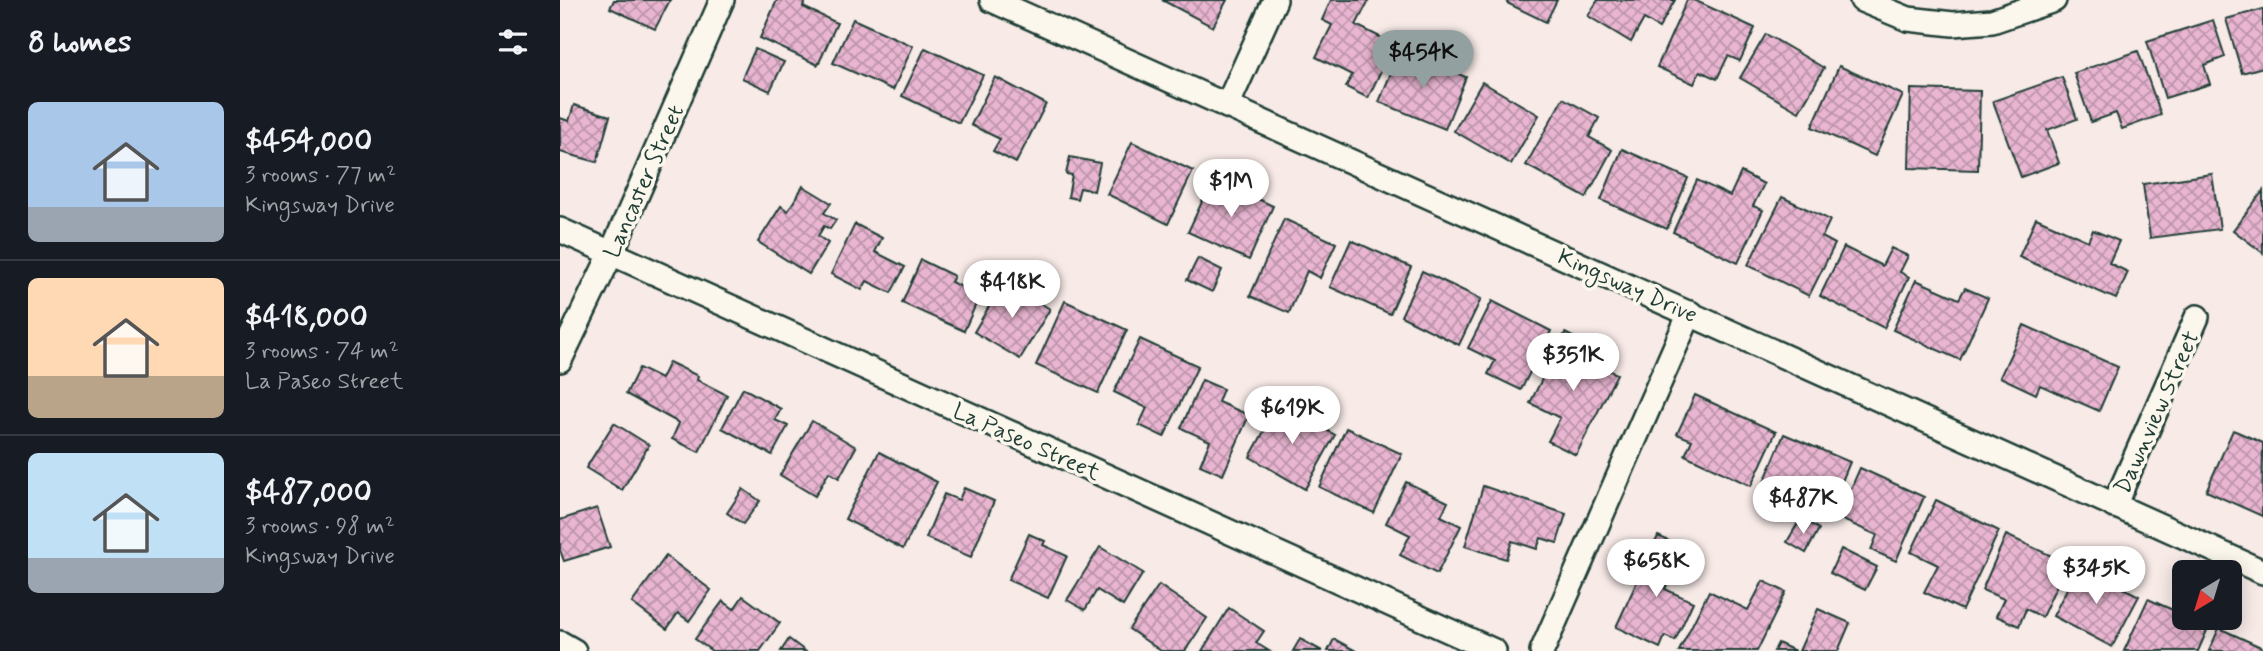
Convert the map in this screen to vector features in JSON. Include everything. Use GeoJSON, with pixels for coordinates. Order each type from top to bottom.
{"type":"FeatureCollection","features":[{"type":"Feature","properties":{"kind":"street","name":"Lancaster Street"},"geometry":{"type":"LineString","coordinates":[[560,360],[611,254],[722,0]]}},
{"type":"Feature","properties":{"kind":"street","name":"Kingsway Drive"},"geometry":{"type":"LineString","coordinates":[[992,0],[2263,572]]}},
{"type":"Feature","properties":{"kind":"street"},"geometry":{"type":"LineString","coordinates":[[1227,106],[1275,0]]}},
{"type":"Feature","properties":{"kind":"street"},"geometry":{"type":"LineString","coordinates":[[1862,0],[1908,19],[1953,24],[1992,21],[2054,0]]}},
{"type":"Feature","properties":{"kind":"street","name":"La Paseo Street"},"geometry":{"type":"LineString","coordinates":[[560,230],[1494,651]]}},
{"type":"Feature","properties":{"kind":"street"},"geometry":{"type":"LineString","coordinates":[[1542,651],[1690,313]]}},
{"type":"Feature","properties":{"kind":"street","name":"Dawnview Street"},"geometry":{"type":"LineString","coordinates":[[2114,506],[2197,317]]}},
{"type":"Feature","properties":{"kind":"street"},"geometry":{"type":"LineString","coordinates":[[560,643],[573,651]]}},
{"type":"Feature","properties":{"kind":"building"},"geometry":{"type":"Polygon","coordinates":[[[614,0],[670,0],[655,29],[610,8],[614,0]]]}},
{"type":"Feature","properties":{"kind":"building"},"geometry":{"type":"Polygon","coordinates":[[[777,0],[806,0],[803,7],[837,23],[818,65],[760,38],[777,0]]]}},
{"type":"Feature","properties":{"kind":"building"},"geometry":{"type":"Polygon","coordinates":[[[1162,0],[1227,0],[1213,27],[1162,0]]]}},
{"type":"Feature","properties":{"kind":"building"},"geometry":{"type":"Polygon","coordinates":[[[1331,0],[1369,0],[1356,25],[1394,44],[1368,98],[1346,87],[1352,75],[1316,57],[1332,25],[1322,20],[1331,0]]]}},
{"type":"Feature","properties":{"kind":"building"},"geometry":{"type":"Polygon","coordinates":[[[1508,0],[1557,0],[1546,22],[1507,3],[1508,0]]]}},
{"type":"Feature","properties":{"kind":"building"},"geometry":{"type":"Polygon","coordinates":[[[1598,0],[1675,0],[1659,28],[1644,19],[1631,42],[1588,16],[1598,0]]]}},
{"type":"Feature","properties":{"kind":"building"},"geometry":{"type":"Polygon","coordinates":[[[1687,0],[1694,0],[1755,28],[1740,61],[1728,56],[1717,79],[1700,71],[1694,84],[1657,67],[1687,0]]]}},
{"type":"Feature","properties":{"kind":"building"},"geometry":{"type":"Polygon","coordinates":[[[2263,9],[2263,67],[2242,73],[2226,19],[2263,9]]]}},
{"type":"Feature","properties":{"kind":"building"},"geometry":{"type":"Polygon","coordinates":[[[853,19],[913,46],[893,90],[833,63],[853,19]]]}},
{"type":"Feature","properties":{"kind":"building"},"geometry":{"type":"Polygon","coordinates":[[[2213,20],[2225,57],[2204,65],[2210,84],[2165,98],[2147,41],[2213,20]]]}},
{"type":"Feature","properties":{"kind":"building"},"geometry":{"type":"Polygon","coordinates":[[[1766,34],[1824,68],[1799,112],[1740,78],[1766,34]]]}},
{"type":"Feature","properties":{"kind":"building"},"geometry":{"type":"Polygon","coordinates":[[[925,48],[983,75],[959,123],[902,96],[925,48]]]}},
{"type":"Feature","properties":{"kind":"building"},"geometry":{"type":"Polygon","coordinates":[[[755,49],[784,62],[770,91],[742,78],[755,49]]]}},
{"type":"Feature","properties":{"kind":"building"},"geometry":{"type":"Polygon","coordinates":[[[1400,51],[1466,77],[1445,129],[1379,102],[1400,51]]]}},
{"type":"Feature","properties":{"kind":"building"},"geometry":{"type":"Polygon","coordinates":[[[2138,51],[2161,115],[2122,129],[2116,113],[2091,122],[2074,73],[2138,51]]]}},
{"type":"Feature","properties":{"kind":"building"},"geometry":{"type":"Polygon","coordinates":[[[1839,66],[1903,95],[1875,156],[1812,127],[1839,66]]]}},
{"type":"Feature","properties":{"kind":"building"},"geometry":{"type":"Polygon","coordinates":[[[995,77],[1046,104],[1016,163],[993,151],[1000,139],[971,125],[995,77]]]}},
{"type":"Feature","properties":{"kind":"building"},"geometry":{"type":"Polygon","coordinates":[[[2062,77],[2077,119],[2047,130],[2059,163],[2021,177],[1993,101],[2062,77]]]}},
{"type":"Feature","properties":{"kind":"building"},"geometry":{"type":"Polygon","coordinates":[[[1482,82],[1539,115],[1511,164],[1454,131],[1482,82]]]}},
{"type":"Feature","properties":{"kind":"building"},"geometry":{"type":"Polygon","coordinates":[[[1911,89],[1980,91],[1978,170],[1909,168],[1911,89]]]}},
{"type":"Feature","properties":{"kind":"building"},"geometry":{"type":"Polygon","coordinates":[[[1563,98],[1599,118],[1589,137],[1612,150],[1586,198],[1526,165],[1563,98]]]}},
{"type":"Feature","properties":{"kind":"building"},"geometry":{"type":"Polygon","coordinates":[[[574,105],[610,116],[597,162],[560,152],[560,118],[569,121],[574,105]]]}},
{"type":"Feature","properties":{"kind":"building"},"geometry":{"type":"Polygon","coordinates":[[[1132,142],[1193,171],[1168,224],[1107,194],[1132,142]]]}},
{"type":"Feature","properties":{"kind":"building"},"geometry":{"type":"Polygon","coordinates":[[[1622,149],[1688,178],[1667,229],[1601,200],[1622,149]]]}},
{"type":"Feature","properties":{"kind":"building"},"geometry":{"type":"Polygon","coordinates":[[[1070,157],[1100,163],[1094,191],[1080,188],[1077,199],[1068,197],[1072,175],[1066,174],[1070,157]]]}},
{"type":"Feature","properties":{"kind":"building"},"geometry":{"type":"Polygon","coordinates":[[[1741,172],[1764,184],[1753,206],[1763,210],[1738,263],[1673,232],[1697,180],[1730,196],[1741,172]]]}},
{"type":"Feature","properties":{"kind":"building"},"geometry":{"type":"Polygon","coordinates":[[[2212,174],[2220,229],[2150,238],[2143,184],[2212,174]]]}},
{"type":"Feature","properties":{"kind":"building"},"geometry":{"type":"Polygon","coordinates":[[[1213,178],[1273,206],[1249,260],[1188,232],[1213,178]]]}},
{"type":"Feature","properties":{"kind":"building"},"geometry":{"type":"Polygon","coordinates":[[[803,186],[831,203],[824,213],[836,220],[830,229],[824,226],[818,236],[828,243],[809,274],[758,242],[781,206],[788,211],[803,186]]]}},
{"type":"Feature","properties":{"kind":"building"},"geometry":{"type":"Polygon","coordinates":[[[2263,191],[2263,253],[2233,230],[2263,191]]]}},
{"type":"Feature","properties":{"kind":"building"},"geometry":{"type":"Polygon","coordinates":[[[1782,197],[1830,220],[1822,237],[1835,244],[1809,296],[1748,265],[1782,197]]]}},
{"type":"Feature","properties":{"kind":"building"},"geometry":{"type":"Polygon","coordinates":[[[2036,218],[2088,241],[2093,230],[2119,241],[2109,263],[2128,272],[2116,299],[2019,257],[2036,218]]]}},
{"type":"Feature","properties":{"kind":"building"},"geometry":{"type":"Polygon","coordinates":[[[1284,219],[1336,243],[1320,278],[1307,271],[1289,313],[1250,296],[1284,219]]]}},
{"type":"Feature","properties":{"kind":"building"},"geometry":{"type":"Polygon","coordinates":[[[855,224],[882,238],[875,252],[905,267],[891,293],[867,281],[862,290],[831,274],[855,224]]]}},
{"type":"Feature","properties":{"kind":"building"},"geometry":{"type":"Polygon","coordinates":[[[1351,240],[1411,267],[1390,314],[1330,287],[1351,240]]]}},
{"type":"Feature","properties":{"kind":"building"},"geometry":{"type":"Polygon","coordinates":[[[1844,247],[1882,266],[1891,248],[1908,256],[1900,272],[1909,277],[1884,328],[1820,296],[1844,247]]]}},
{"type":"Feature","properties":{"kind":"building"},"geometry":{"type":"Polygon","coordinates":[[[1198,258],[1222,270],[1212,292],[1187,280],[1198,258]]]}},
{"type":"Feature","properties":{"kind":"building"},"geometry":{"type":"Polygon","coordinates":[[[921,260],[954,276],[951,282],[980,295],[964,331],[902,303],[921,260]]]}},
{"type":"Feature","properties":{"kind":"building"},"geometry":{"type":"Polygon","coordinates":[[[1422,271],[1481,299],[1459,345],[1401,316],[1422,271]]]}},
{"type":"Feature","properties":{"kind":"building"},"geometry":{"type":"Polygon","coordinates":[[[1916,280],[1959,299],[1965,288],[1988,298],[1960,360],[1893,330],[1916,280]]]}},
{"type":"Feature","properties":{"kind":"building"},"geometry":{"type":"Polygon","coordinates":[[[1004,281],[1050,309],[1020,359],[974,332],[1004,281]]]}},
{"type":"Feature","properties":{"kind":"building"},"geometry":{"type":"Polygon","coordinates":[[[1065,301],[1127,330],[1098,393],[1036,365],[1065,301]]]}},
{"type":"Feature","properties":{"kind":"building"},"geometry":{"type":"Polygon","coordinates":[[[1492,301],[1551,331],[1521,390],[1488,374],[1495,361],[1468,348],[1492,301]]]}},
{"type":"Feature","properties":{"kind":"building"},"geometry":{"type":"Polygon","coordinates":[[[2024,325],[2118,367],[2099,411],[2040,385],[2036,394],[2000,377],[2024,325]]]}},
{"type":"Feature","properties":{"kind":"building"},"geometry":{"type":"Polygon","coordinates":[[[1565,333],[1588,345],[1581,357],[1617,374],[1576,455],[1548,441],[1560,418],[1530,403],[1565,333]]]}},
{"type":"Feature","properties":{"kind":"building"},"geometry":{"type":"Polygon","coordinates":[[[1140,339],[1198,366],[1164,437],[1139,425],[1147,408],[1114,392],[1140,339]]]}},
{"type":"Feature","properties":{"kind":"building"},"geometry":{"type":"Polygon","coordinates":[[[669,362],[698,376],[697,380],[727,395],[699,452],[672,439],[679,423],[626,394],[639,368],[661,379],[669,362]]]}},
{"type":"Feature","properties":{"kind":"building"},"geometry":{"type":"Polygon","coordinates":[[[1202,380],[1223,389],[1218,402],[1249,415],[1223,475],[1200,465],[1210,441],[1181,428],[1202,380]]]}},
{"type":"Feature","properties":{"kind":"building"},"geometry":{"type":"Polygon","coordinates":[[[743,388],[781,409],[775,420],[788,426],[772,455],[722,428],[743,388]]]}},
{"type":"Feature","properties":{"kind":"building"},"geometry":{"type":"Polygon","coordinates":[[[1695,395],[1776,432],[1751,486],[1685,455],[1692,440],[1677,434],[1695,395]]]}},
{"type":"Feature","properties":{"kind":"building"},"geometry":{"type":"Polygon","coordinates":[[[1279,404],[1335,435],[1305,489],[1250,457],[1279,404]]]}},
{"type":"Feature","properties":{"kind":"building"},"geometry":{"type":"Polygon","coordinates":[[[812,421],[856,447],[839,478],[829,472],[815,496],[780,475],[812,421]]]}},
{"type":"Feature","properties":{"kind":"building"},"geometry":{"type":"Polygon","coordinates":[[[614,423],[649,445],[622,490],[586,468],[614,423]]]}},
{"type":"Feature","properties":{"kind":"building"},"geometry":{"type":"Polygon","coordinates":[[[1346,428],[1402,454],[1374,513],[1319,487],[1346,428]]]}},
{"type":"Feature","properties":{"kind":"building"},"geometry":{"type":"Polygon","coordinates":[[[2233,430],[2263,443],[2262,516],[2206,491],[2233,430]]]}},
{"type":"Feature","properties":{"kind":"building"},"geometry":{"type":"Polygon","coordinates":[[[1784,434],[1850,462],[1828,515],[1762,487],[1784,434]]]}},
{"type":"Feature","properties":{"kind":"building"},"geometry":{"type":"Polygon","coordinates":[[[879,452],[937,482],[903,549],[845,519],[879,452]]]}},
{"type":"Feature","properties":{"kind":"building"},"geometry":{"type":"Polygon","coordinates":[[[1860,468],[1924,497],[1896,561],[1871,550],[1877,535],[1838,518],[1860,468]]]}},
{"type":"Feature","properties":{"kind":"building"},"geometry":{"type":"Polygon","coordinates":[[[1406,482],[1448,502],[1441,516],[1461,526],[1437,574],[1400,555],[1410,535],[1386,523],[1406,482]]]}},
{"type":"Feature","properties":{"kind":"building"},"geometry":{"type":"Polygon","coordinates":[[[1483,486],[1566,514],[1557,543],[1541,538],[1537,549],[1512,541],[1506,559],[1465,546],[1483,486]]]}},
{"type":"Feature","properties":{"kind":"building"},"geometry":{"type":"Polygon","coordinates":[[[964,488],[994,501],[971,557],[926,538],[944,494],[959,500],[964,488]]]}},
{"type":"Feature","properties":{"kind":"building"},"geometry":{"type":"Polygon","coordinates":[[[743,489],[760,501],[743,524],[727,513],[743,489]]]}},
{"type":"Feature","properties":{"kind":"building"},"geometry":{"type":"Polygon","coordinates":[[[1936,500],[1999,531],[1962,610],[1924,592],[1938,565],[1911,552],[1936,500]]]}},
{"type":"Feature","properties":{"kind":"building"},"geometry":{"type":"Polygon","coordinates":[[[597,508],[610,547],[564,561],[560,550],[560,520],[597,508]]]}},
{"type":"Feature","properties":{"kind":"building"},"geometry":{"type":"Polygon","coordinates":[[[1801,518],[1819,529],[1806,553],[1787,542],[1801,518]]]}},
{"type":"Feature","properties":{"kind":"building"},"geometry":{"type":"Polygon","coordinates":[[[1029,534],[1045,541],[1043,545],[1067,556],[1048,598],[1008,580],[1029,534]]]}},
{"type":"Feature","properties":{"kind":"building"},"geometry":{"type":"Polygon","coordinates":[[[2006,535],[2067,563],[2042,617],[2026,609],[2019,626],[1996,616],[2004,599],[1982,590],[2006,535]]]}},
{"type":"Feature","properties":{"kind":"building"},"geometry":{"type":"Polygon","coordinates":[[[1658,536],[1684,548],[1665,589],[1693,602],[1675,641],[1665,636],[1660,648],[1616,627],[1658,536]]]}},
{"type":"Feature","properties":{"kind":"building"},"geometry":{"type":"Polygon","coordinates":[[[1100,547],[1143,573],[1123,606],[1097,590],[1085,610],[1067,600],[1100,547]]]}},
{"type":"Feature","properties":{"kind":"building"},"geometry":{"type":"Polygon","coordinates":[[[1841,549],[1877,567],[1865,590],[1830,573],[1841,549]]]}},
{"type":"Feature","properties":{"kind":"building"},"geometry":{"type":"Polygon","coordinates":[[[666,556],[711,590],[689,621],[678,613],[667,629],[632,603],[666,556]]]}},
{"type":"Feature","properties":{"kind":"building"},"geometry":{"type":"Polygon","coordinates":[[[2079,565],[2139,596],[2112,647],[2053,616],[2079,565]]]}},
{"type":"Feature","properties":{"kind":"building"},"geometry":{"type":"Polygon","coordinates":[[[1763,581],[1786,592],[1757,651],[1679,651],[1709,591],[1748,610],[1763,581]]]}},
{"type":"Feature","properties":{"kind":"building"},"geometry":{"type":"Polygon","coordinates":[[[1159,585],[1207,618],[1185,651],[1161,651],[1129,629],[1159,585]]]}},
{"type":"Feature","properties":{"kind":"building"},"geometry":{"type":"Polygon","coordinates":[[[743,596],[780,623],[760,651],[712,651],[695,639],[723,601],[734,609],[743,596]]]}},
{"type":"Feature","properties":{"kind":"building"},"geometry":{"type":"Polygon","coordinates":[[[2148,599],[2172,610],[2172,630],[2207,630],[2198,651],[2124,651],[2148,599]]]}},
{"type":"Feature","properties":{"kind":"building"},"geometry":{"type":"Polygon","coordinates":[[[1229,608],[1264,631],[1256,643],[1269,651],[1202,651],[1229,608]]]}},
{"type":"Feature","properties":{"kind":"building"},"geometry":{"type":"Polygon","coordinates":[[[1818,609],[1850,623],[1838,651],[1799,651],[1818,609]]]}},
{"type":"Feature","properties":{"kind":"building"},"geometry":{"type":"Polygon","coordinates":[[[2218,630],[2263,648],[2263,651],[2209,651],[2218,630]]]}},
{"type":"Feature","properties":{"kind":"building"},"geometry":{"type":"Polygon","coordinates":[[[789,639],[805,651],[781,651],[789,639]]]}},
{"type":"Feature","properties":{"kind":"building"},"geometry":{"type":"Polygon","coordinates":[[[1300,639],[1322,651],[1293,651],[1300,639]]]}},
{"type":"Feature","properties":{"kind":"building"},"geometry":{"type":"Polygon","coordinates":[[[1334,639],[1356,651],[1328,651],[1334,639]]]}},
{"type":"Feature","properties":{"kind":"building"},"geometry":{"type":"Polygon","coordinates":[[[1778,643],[1795,651],[1774,651],[1778,643]]]}}]}
